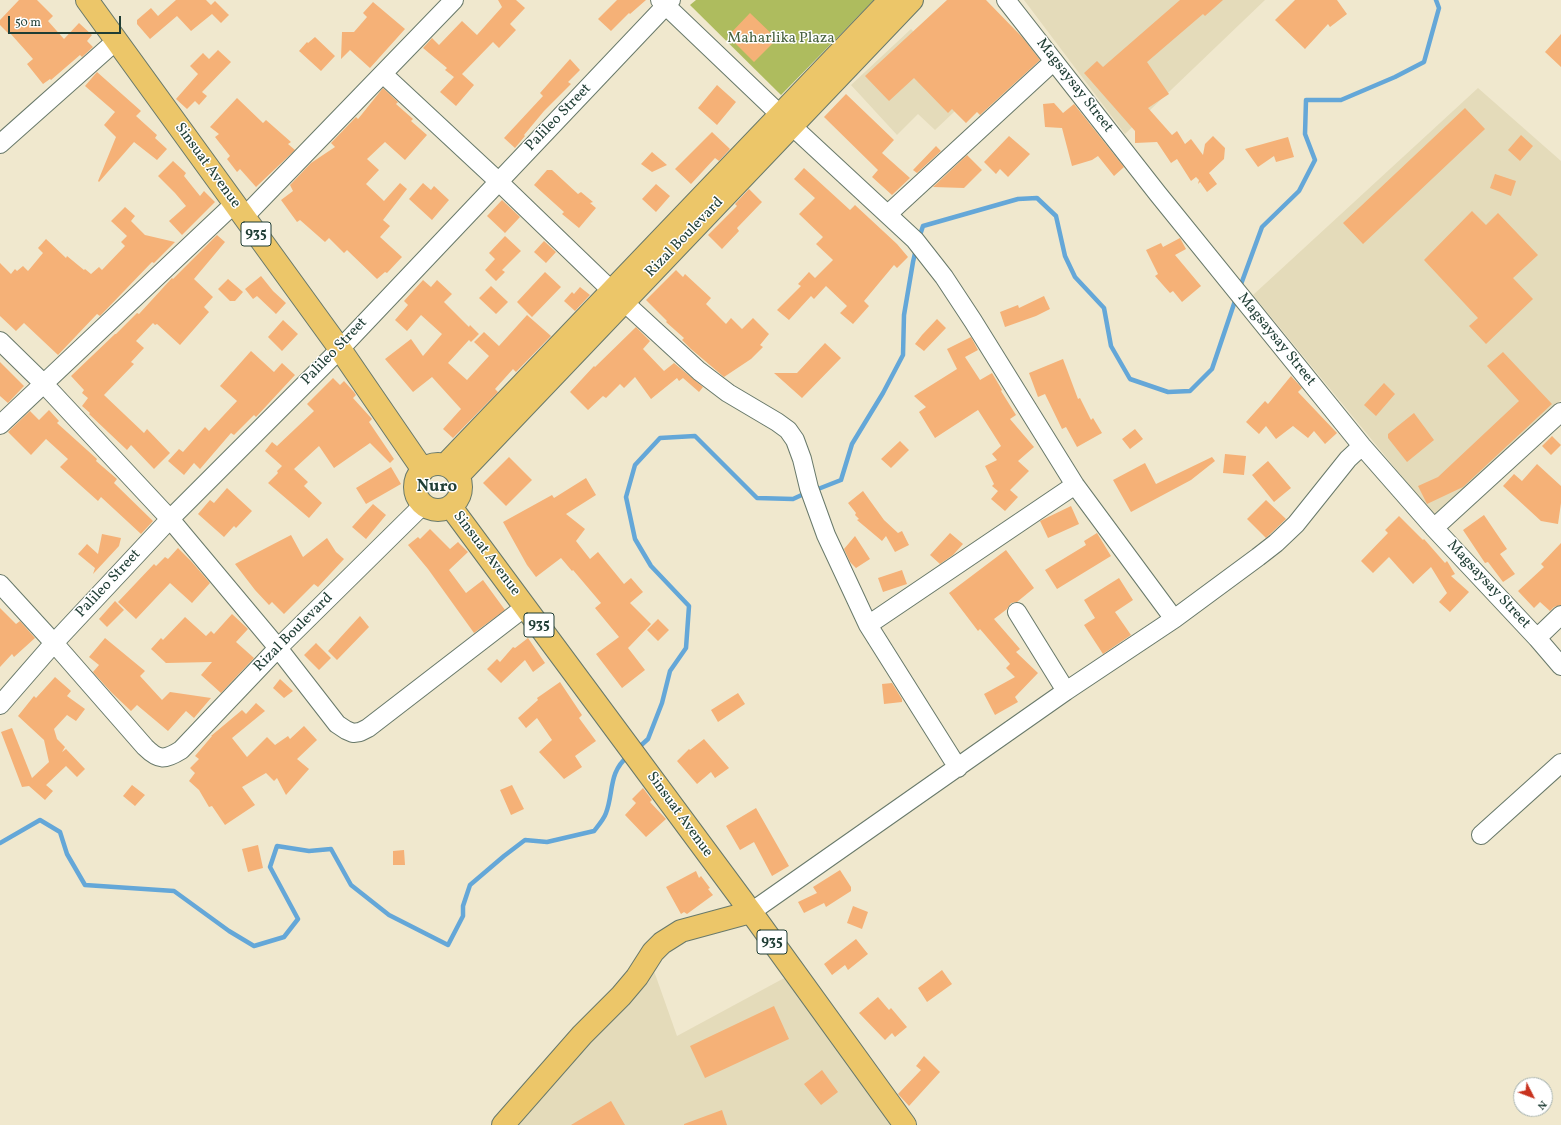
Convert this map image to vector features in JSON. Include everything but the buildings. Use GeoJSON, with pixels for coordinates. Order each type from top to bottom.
{"type":"FeatureCollection","features":[{"type":"Feature","properties":{"kind":"main road","name":"Sinsuat Avenue"},"geometry":{"type":"LineString","coordinates":[[87,0],[340,349],[423,470]]}},
{"type":"Feature","properties":{"kind":"main road","name":"Rizal Boulevard"},"geometry":{"type":"LineString","coordinates":[[786,120],[890,0]]}},
{"type":"Feature","properties":{"kind":"main road","name":"Rizal Boulevard"},"geometry":{"type":"LineString","coordinates":[[452,470],[786,120],[912,0]]}},
{"type":"Feature","properties":{"kind":"main road"},"geometry":{"type":"LineString","coordinates":[[437,464],[452,470],[461,489],[460,496],[451,507],[444,510],[436,510],[429,509],[423,505],[418,499],[415,491],[415,483],[418,476],[423,470],[437,464]]}},
{"type":"Feature","properties":{"kind":"main road","name":"Sinsuat Avenue"},"geometry":{"type":"LineString","coordinates":[[451,507],[751,912],[904,1125]]}},
{"type":"Feature","properties":{"kind":"main road"},"geometry":{"type":"LineString","coordinates":[[503,1125],[582,1035],[621,996],[637,977],[653,952],[662,943],[681,931],[751,912]]}},
{"type":"Feature","properties":{"kind":"street"},"geometry":{"type":"LineString","coordinates":[[0,425],[239,211],[383,74],[454,0]]}},
{"type":"Feature","properties":{"kind":"street","name":"Magsaysay Street"},"geometry":{"type":"LineString","coordinates":[[1006,0],[1231,284],[1362,446],[1434,528],[1537,638],[1561,666]]}},
{"type":"Feature","properties":{"kind":"street"},"geometry":{"type":"LineString","coordinates":[[666,2],[786,120],[888,214],[920,246],[944,277],[973,321],[1075,485],[1174,619]]}},
{"type":"Feature","properties":{"kind":"street","name":"Palileo Street"},"geometry":{"type":"LineString","coordinates":[[0,705],[54,643],[170,519],[340,349],[666,2]]}},
{"type":"Feature","properties":{"kind":"street"},"geometry":{"type":"LineString","coordinates":[[0,144],[117,40]]}},
{"type":"Feature","properties":{"kind":"street"},"geometry":{"type":"LineString","coordinates":[[888,214],[1054,61]]}},
{"type":"Feature","properties":{"kind":"street"},"geometry":{"type":"LineString","coordinates":[[383,74],[699,371],[728,393],[788,430],[795,440],[802,459],[812,495],[826,535],[868,625],[958,768]]}},
{"type":"Feature","properties":{"kind":"street"},"geometry":{"type":"LineString","coordinates":[[0,341],[44,384],[170,519],[278,648],[337,724],[346,730],[353,733],[360,732],[368,728],[396,708],[525,607]]}},
{"type":"Feature","properties":{"kind":"street"},"geometry":{"type":"LineString","coordinates":[[1434,528],[1561,412]]}},
{"type":"Feature","properties":{"kind":"street"},"geometry":{"type":"LineString","coordinates":[[751,912],[1066,691],[1174,619],[1276,543],[1296,524],[1348,459],[1362,446]]}},
{"type":"Feature","properties":{"kind":"street"},"geometry":{"type":"LineString","coordinates":[[868,625],[1075,485]]}},
{"type":"Feature","properties":{"kind":"street","name":"Rizal Boulevard"},"geometry":{"type":"LineString","coordinates":[[54,643],[145,747],[157,757],[163,758],[172,756],[180,750],[278,648],[423,505]]}},
{"type":"Feature","properties":{"kind":"street"},"geometry":{"type":"LineString","coordinates":[[0,584],[54,643]]}},
{"type":"Feature","properties":{"kind":"street"},"geometry":{"type":"LineString","coordinates":[[1017,612],[1066,691]]}},
{"type":"Feature","properties":{"kind":"street"},"geometry":{"type":"LineString","coordinates":[[1537,638],[1561,615]]}},
{"type":"Feature","properties":{"kind":"street"},"geometry":{"type":"LineString","coordinates":[[1481,835],[1561,763]]}},
{"type":"Feature","properties":{"kind":"shaded area"},"geometry":{"type":"Polygon","coordinates":[[[1024,0],[1265,0],[1125,134],[1024,0]]]}},
{"type":"Feature","properties":{"kind":"shaded area"},"geometry":{"type":"Polygon","coordinates":[[[911,29],[972,95],[935,130],[918,114],[897,135],[851,85],[911,29]]]}},
{"type":"Feature","properties":{"kind":"shaded area"},"geometry":{"type":"Polygon","coordinates":[[[1478,88],[1561,161],[1561,400],[1436,518],[1253,295],[1478,88]]]}},
{"type":"Feature","properties":{"kind":"shaded area"},"geometry":{"type":"Polygon","coordinates":[[[654,971],[677,1036],[788,976],[894,1125],[512,1125],[619,1012],[654,971]]]}},
{"type":"Feature","properties":{"kind":"green space","name":"Maharlika Plaza"},"geometry":{"type":"Polygon","coordinates":[[[696,0],[874,0],[781,95],[690,5],[696,0]]]}},
{"type":"Feature","properties":{"kind":"waterway"},"geometry":{"type":"LineString","coordinates":[[1240,287],[1262,227],[1299,191],[1315,160],[1305,134],[1306,100],[1341,100],[1395,77],[1424,62],[1439,8],[1436,0]]}},
{"type":"Feature","properties":{"kind":"waterway"},"geometry":{"type":"LineString","coordinates":[[919,238],[923,226],[1018,199],[1037,198],[1056,216],[1065,256],[1075,277],[1104,308],[1111,346],[1130,379],[1168,392],[1190,391],[1212,369],[1236,298]]}},
{"type":"Feature","properties":{"kind":"waterway"},"geometry":{"type":"LineString","coordinates":[[813,491],[841,480],[852,444],[883,393],[903,355],[904,315],[916,249]]}},
{"type":"Feature","properties":{"kind":"waterway"},"geometry":{"type":"LineString","coordinates":[[637,749],[648,739],[662,703],[670,671],[686,648],[689,606],[651,566],[635,539],[626,497],[635,465],[660,438],[695,436],[757,498],[793,499],[806,493]]}},
{"type":"Feature","properties":{"kind":"waterway"},"geometry":{"type":"LineString","coordinates":[[0,843],[40,820],[60,832],[67,854],[85,885],[174,891],[229,931],[254,946],[284,937],[298,919],[270,867],[277,846],[309,851],[331,849],[351,885],[389,915],[448,945],[463,916],[463,906],[470,885],[504,856],[525,840],[547,842],[594,831],[606,813],[612,783],[617,769],[628,756]]}},
{"type":"Feature","properties":{"kind":"district","name":"Nuro"},"geometry":{"type":"Point","coordinates":[437,488]}}]}
